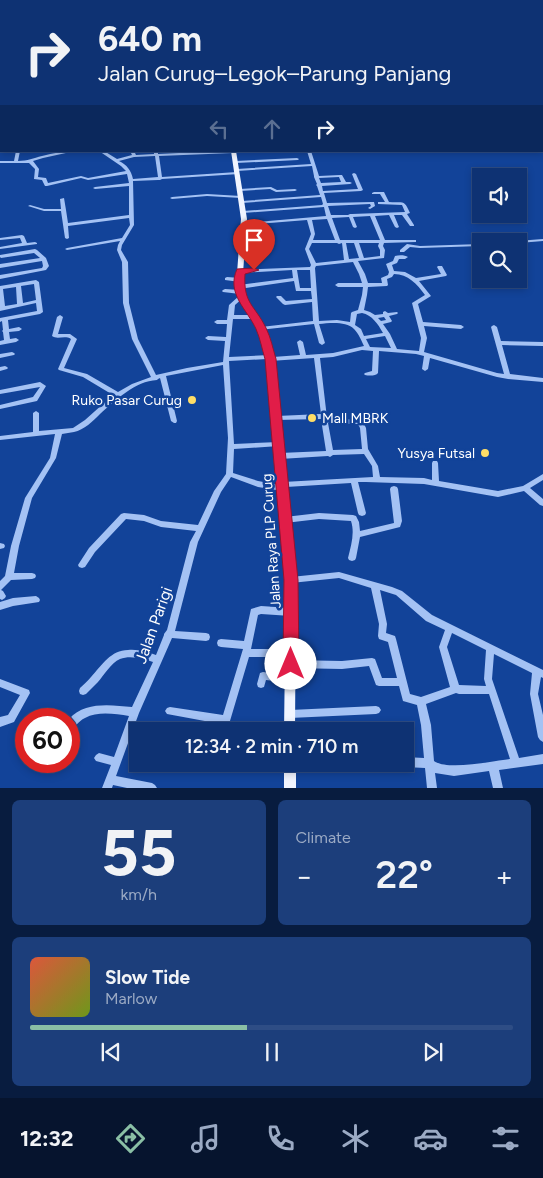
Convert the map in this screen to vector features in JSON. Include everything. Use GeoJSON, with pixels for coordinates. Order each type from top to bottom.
{"type":"FeatureCollection","features":[{"type":"Feature","properties":{"kind":"main road"},"geometry":{"type":"LineString","coordinates":[[233,152],[244,224],[240,292]]}},
{"type":"Feature","properties":{"kind":"main road","name":"Jalan Raya PLP Curug"},"geometry":{"type":"LineString","coordinates":[[240,292],[261,329],[270,358],[277,418],[291,580],[290,722]]}},
{"type":"Feature","properties":{"kind":"main road"},"geometry":{"type":"LineString","coordinates":[[288,772],[290,788]]}},
{"type":"Feature","properties":{"kind":"street"},"geometry":{"type":"LineString","coordinates":[[269,0],[277,0]]}},
{"type":"Feature","properties":{"kind":"street"},"geometry":{"type":"LineString","coordinates":[[16,162],[18,152]]}},
{"type":"Feature","properties":{"kind":"street"},"geometry":{"type":"LineString","coordinates":[[0,162],[30,161],[69,152]]}},
{"type":"Feature","properties":{"kind":"street"},"geometry":{"type":"LineString","coordinates":[[103,152],[118,160],[129,172],[132,225],[119,247],[126,262],[126,303],[136,339],[155,379]]}},
{"type":"Feature","properties":{"kind":"street"},"geometry":{"type":"LineString","coordinates":[[118,160],[133,154],[233,152]]}},
{"type":"Feature","properties":{"kind":"street"},"geometry":{"type":"LineString","coordinates":[[309,152],[329,217],[348,261]]}},
{"type":"Feature","properties":{"kind":"street"},"geometry":{"type":"LineString","coordinates":[[156,153],[160,179]]}},
{"type":"Feature","properties":{"kind":"street"},"geometry":{"type":"LineString","coordinates":[[236,162],[297,159]]}},
{"type":"Feature","properties":{"kind":"street"},"geometry":{"type":"LineString","coordinates":[[30,161],[37,170],[36,178],[44,179],[50,191]]}},
{"type":"Feature","properties":{"kind":"street"},"geometry":{"type":"LineString","coordinates":[[88,179],[93,187],[314,165]]}},
{"type":"Feature","properties":{"kind":"street"},"geometry":{"type":"LineString","coordinates":[[47,184],[81,177],[88,179],[129,172]]}},
{"type":"Feature","properties":{"kind":"street"},"geometry":{"type":"LineString","coordinates":[[172,198],[206,195],[322,194],[361,190],[354,174]]}},
{"type":"Feature","properties":{"kind":"street"},"geometry":{"type":"LineString","coordinates":[[316,177],[339,175],[347,183],[318,185]]}},
{"type":"Feature","properties":{"kind":"street"},"geometry":{"type":"LineString","coordinates":[[241,196],[271,188],[276,191],[295,190]]}},
{"type":"Feature","properties":{"kind":"street"},"geometry":{"type":"LineString","coordinates":[[374,193],[382,193],[386,202]]}},
{"type":"Feature","properties":{"kind":"street"},"geometry":{"type":"LineString","coordinates":[[62,199],[67,238]]}},
{"type":"Feature","properties":{"kind":"street"},"geometry":{"type":"LineString","coordinates":[[243,212],[372,203],[373,206],[370,208]]}},
{"type":"Feature","properties":{"kind":"street"},"geometry":{"type":"LineString","coordinates":[[244,224],[352,215],[404,214],[408,212],[404,204],[380,203]]}},
{"type":"Feature","properties":{"kind":"street"},"geometry":{"type":"LineString","coordinates":[[355,204],[356,208],[352,210],[355,227]]}},
{"type":"Feature","properties":{"kind":"street"},"geometry":{"type":"LineString","coordinates":[[30,206],[44,210],[64,210]]}},
{"type":"Feature","properties":{"kind":"street"},"geometry":{"type":"LineString","coordinates":[[84,223],[86,214]]}},
{"type":"Feature","properties":{"kind":"street"},"geometry":{"type":"LineString","coordinates":[[391,214],[397,227]]}},
{"type":"Feature","properties":{"kind":"street"},"geometry":{"type":"LineString","coordinates":[[404,214],[412,225]]}},
{"type":"Feature","properties":{"kind":"street"},"geometry":{"type":"LineString","coordinates":[[240,271],[294,269],[381,258],[382,241],[372,215]]}},
{"type":"Feature","properties":{"kind":"street"},"geometry":{"type":"LineString","coordinates":[[66,225],[132,216]]}},
{"type":"Feature","properties":{"kind":"street"},"geometry":{"type":"LineString","coordinates":[[309,219],[313,234],[307,249],[313,266],[316,322],[322,342]]}},
{"type":"Feature","properties":{"kind":"street"},"geometry":{"type":"LineString","coordinates":[[0,239],[22,236],[24,245]]}},
{"type":"Feature","properties":{"kind":"street"},"geometry":{"type":"LineString","coordinates":[[67,249],[124,239]]}},
{"type":"Feature","properties":{"kind":"street"},"geometry":{"type":"LineString","coordinates":[[310,242],[341,243],[414,240]]}},
{"type":"Feature","properties":{"kind":"street"},"geometry":{"type":"LineString","coordinates":[[527,241],[543,240]]}},
{"type":"Feature","properties":{"kind":"street"},"geometry":{"type":"LineString","coordinates":[[356,242],[362,260]]}},
{"type":"Feature","properties":{"kind":"street"},"geometry":{"type":"LineString","coordinates":[[2,256],[35,251],[44,259],[46,266],[44,269],[2,276],[0,248],[35,243]]}},
{"type":"Feature","properties":{"kind":"street"},"geometry":{"type":"LineString","coordinates":[[402,251],[409,245],[422,247],[472,245]]}},
{"type":"Feature","properties":{"kind":"street"},"geometry":{"type":"LineString","coordinates":[[392,272],[389,264],[395,262],[396,257],[406,258]]}},
{"type":"Feature","properties":{"kind":"street"},"geometry":{"type":"LineString","coordinates":[[1,266],[44,259]]}},
{"type":"Feature","properties":{"kind":"street"},"geometry":{"type":"LineString","coordinates":[[355,261],[366,280],[366,286],[361,310],[352,315],[353,324],[368,349]]}},
{"type":"Feature","properties":{"kind":"street"},"geometry":{"type":"LineString","coordinates":[[416,280],[443,275],[440,267]]}},
{"type":"Feature","properties":{"kind":"street"},"geometry":{"type":"LineString","coordinates":[[294,269],[298,290],[314,289]]}},
{"type":"Feature","properties":{"kind":"street"},"geometry":{"type":"LineString","coordinates":[[392,272],[402,272],[416,280],[428,296],[415,302],[424,338],[425,369]]}},
{"type":"Feature","properties":{"kind":"street"},"geometry":{"type":"LineString","coordinates":[[338,285],[385,285],[384,278],[390,276],[392,272]]}},
{"type":"Feature","properties":{"kind":"street"},"geometry":{"type":"LineString","coordinates":[[227,279],[240,280]]}},
{"type":"Feature","properties":{"kind":"street"},"geometry":{"type":"LineString","coordinates":[[225,291],[240,292],[296,279]]}},
{"type":"Feature","properties":{"kind":"street"},"geometry":{"type":"LineString","coordinates":[[16,340],[3,343],[5,331],[2,320],[39,313],[39,302],[36,282],[0,288],[1,308],[39,302]]}},
{"type":"Feature","properties":{"kind":"street"},"geometry":{"type":"LineString","coordinates":[[18,284],[20,305]]}},
{"type":"Feature","properties":{"kind":"street","name":"Jalan Parigi"},"geometry":{"type":"LineString","coordinates":[[108,784],[135,712],[168,634],[190,553],[218,491],[229,474],[231,447],[226,361],[232,305],[240,292]]}},
{"type":"Feature","properties":{"kind":"street"},"geometry":{"type":"LineString","coordinates":[[279,297],[285,303],[314,300]]}},
{"type":"Feature","properties":{"kind":"street"},"geometry":{"type":"LineString","coordinates":[[361,310],[374,317],[380,323],[395,351]]}},
{"type":"Feature","properties":{"kind":"street"},"geometry":{"type":"LineString","coordinates":[[374,317],[385,313],[395,313]]}},
{"type":"Feature","properties":{"kind":"street"},"geometry":{"type":"LineString","coordinates":[[380,323],[389,321],[385,313]]}},
{"type":"Feature","properties":{"kind":"street"},"geometry":{"type":"LineString","coordinates":[[218,322],[253,316]]}},
{"type":"Feature","properties":{"kind":"street"},"geometry":{"type":"LineString","coordinates":[[60,317],[54,336],[70,336],[74,339],[61,369],[86,375],[118,395]]}},
{"type":"Feature","properties":{"kind":"street"},"geometry":{"type":"LineString","coordinates":[[261,329],[316,322],[353,324]]}},
{"type":"Feature","properties":{"kind":"street"},"geometry":{"type":"LineString","coordinates":[[420,324],[461,327]]}},
{"type":"Feature","properties":{"kind":"street"},"geometry":{"type":"LineString","coordinates":[[494,328],[508,377]]}},
{"type":"Feature","properties":{"kind":"street"},"geometry":{"type":"LineString","coordinates":[[5,331],[19,329]]}},
{"type":"Feature","properties":{"kind":"street"},"geometry":{"type":"LineString","coordinates":[[362,338],[387,334]]}},
{"type":"Feature","properties":{"kind":"street"},"geometry":{"type":"LineString","coordinates":[[208,338],[228,339]]}},
{"type":"Feature","properties":{"kind":"street"},"geometry":{"type":"LineString","coordinates":[[300,342],[303,357]]}},
{"type":"Feature","properties":{"kind":"street"},"geometry":{"type":"LineString","coordinates":[[498,343],[543,344]]}},
{"type":"Feature","properties":{"kind":"street"},"geometry":{"type":"LineString","coordinates":[[0,438],[74,430],[85,425],[118,395],[131,387],[163,376],[226,361],[317,356],[362,348],[424,355],[508,377],[543,380]]}},
{"type":"Feature","properties":{"kind":"street"},"geometry":{"type":"LineString","coordinates":[[367,374],[375,373],[376,350]]}},
{"type":"Feature","properties":{"kind":"street"},"geometry":{"type":"LineString","coordinates":[[0,356],[12,354]]}},
{"type":"Feature","properties":{"kind":"street"},"geometry":{"type":"LineString","coordinates":[[317,356],[330,454]]}},
{"type":"Feature","properties":{"kind":"street"},"geometry":{"type":"LineString","coordinates":[[163,376],[174,422]]}},
{"type":"Feature","properties":{"kind":"street"},"geometry":{"type":"LineString","coordinates":[[0,392],[40,384],[43,386],[35,399],[0,407]]}},
{"type":"Feature","properties":{"kind":"street"},"geometry":{"type":"LineString","coordinates":[[36,413],[36,433]]}},
{"type":"Feature","properties":{"kind":"street"},"geometry":{"type":"LineString","coordinates":[[277,418],[324,418],[360,422],[366,451],[375,466],[377,480]]}},
{"type":"Feature","properties":{"kind":"street"},"geometry":{"type":"LineString","coordinates":[[1,592],[9,578],[15,546],[29,498],[50,464],[59,433]]}},
{"type":"Feature","properties":{"kind":"street"},"geometry":{"type":"LineString","coordinates":[[231,447],[279,444]]}},
{"type":"Feature","properties":{"kind":"street"},"geometry":{"type":"LineString","coordinates":[[280,456],[366,451]]}},
{"type":"Feature","properties":{"kind":"street"},"geometry":{"type":"LineString","coordinates":[[434,463],[436,482]]}},
{"type":"Feature","properties":{"kind":"street"},"geometry":{"type":"LineString","coordinates":[[229,474],[258,484],[283,487],[354,480],[377,480],[436,482],[498,494],[525,488],[543,477]]}},
{"type":"Feature","properties":{"kind":"street"},"geometry":{"type":"LineString","coordinates":[[354,480],[362,513]]}},
{"type":"Feature","properties":{"kind":"street"},"geometry":{"type":"LineString","coordinates":[[525,488],[543,503]]}},
{"type":"Feature","properties":{"kind":"street"},"geometry":{"type":"LineString","coordinates":[[356,535],[396,525],[398,521],[394,489]]}},
{"type":"Feature","properties":{"kind":"street"},"geometry":{"type":"LineString","coordinates":[[82,565],[92,550],[124,516],[144,518],[161,524],[200,528]]}},
{"type":"Feature","properties":{"kind":"street"},"geometry":{"type":"LineString","coordinates":[[285,520],[319,516],[350,517],[356,524],[352,558]]}},
{"type":"Feature","properties":{"kind":"street"},"geometry":{"type":"LineString","coordinates":[[291,580],[339,575],[399,594],[429,618],[540,673],[534,694],[543,736]]}},
{"type":"Feature","properties":{"kind":"street"},"geometry":{"type":"LineString","coordinates":[[9,578],[32,576]]}},
{"type":"Feature","properties":{"kind":"street"},"geometry":{"type":"LineString","coordinates":[[375,587],[383,624],[382,636],[392,639],[406,698],[421,700],[456,689],[490,690]]}},
{"type":"Feature","properties":{"kind":"street"},"geometry":{"type":"LineString","coordinates":[[0,606],[13,602],[36,600]]}},
{"type":"Feature","properties":{"kind":"street"},"geometry":{"type":"LineString","coordinates":[[170,711],[225,720],[247,649],[255,610],[292,612]]}},
{"type":"Feature","properties":{"kind":"street"},"geometry":{"type":"LineString","coordinates":[[450,629],[443,651],[456,689]]}},
{"type":"Feature","properties":{"kind":"street"},"geometry":{"type":"LineString","coordinates":[[168,634],[206,637]]}},
{"type":"Feature","properties":{"kind":"street"},"geometry":{"type":"LineString","coordinates":[[221,643],[247,649],[291,653]]}},
{"type":"Feature","properties":{"kind":"street"},"geometry":{"type":"LineString","coordinates":[[490,648],[488,674],[490,690],[516,763]]}},
{"type":"Feature","properties":{"kind":"street"},"geometry":{"type":"LineString","coordinates":[[83,690],[109,662],[122,652],[132,652],[157,659]]}},
{"type":"Feature","properties":{"kind":"street"},"geometry":{"type":"LineString","coordinates":[[291,664],[373,662],[380,682],[401,682]]}},
{"type":"Feature","properties":{"kind":"street"},"geometry":{"type":"LineString","coordinates":[[261,684],[263,676],[291,679]]}},
{"type":"Feature","properties":{"kind":"street"},"geometry":{"type":"LineString","coordinates":[[0,683],[26,694],[11,719],[0,722]]}},
{"type":"Feature","properties":{"kind":"street"},"geometry":{"type":"LineString","coordinates":[[421,700],[424,711],[432,788]]}},
{"type":"Feature","properties":{"kind":"street"},"geometry":{"type":"LineString","coordinates":[[80,714],[107,708],[135,712]]}},
{"type":"Feature","properties":{"kind":"street"},"geometry":{"type":"LineString","coordinates":[[290,714],[376,710]]}},
{"type":"Feature","properties":{"kind":"street"},"geometry":{"type":"LineString","coordinates":[[99,758],[117,762]]}},
{"type":"Feature","properties":{"kind":"street"},"geometry":{"type":"LineString","coordinates":[[414,762],[430,763],[437,769],[447,771],[543,759]]}},
{"type":"Feature","properties":{"kind":"street"},"geometry":{"type":"LineString","coordinates":[[493,766],[498,788]]}},
{"type":"Feature","properties":{"kind":"street"},"geometry":{"type":"LineString","coordinates":[[108,784],[152,788]]}},
{"type":"Feature","properties":{"kind":"place","name":"Ruko Pasar Curug"},"geometry":{"type":"Point","coordinates":[192,400]}},
{"type":"Feature","properties":{"kind":"place","name":"Mall MBRK"},"geometry":{"type":"Point","coordinates":[312,418]}},
{"type":"Feature","properties":{"kind":"place","name":"Yusya Futsal"},"geometry":{"type":"Point","coordinates":[485,453]}},
{"type":"Feature","properties":{"kind":"route"},"geometry":{"type":"LineString","coordinates":[[254,270],[240,271],[239,287],[241,297],[261,329],[270,359],[291,580],[291,664]]}}]}
